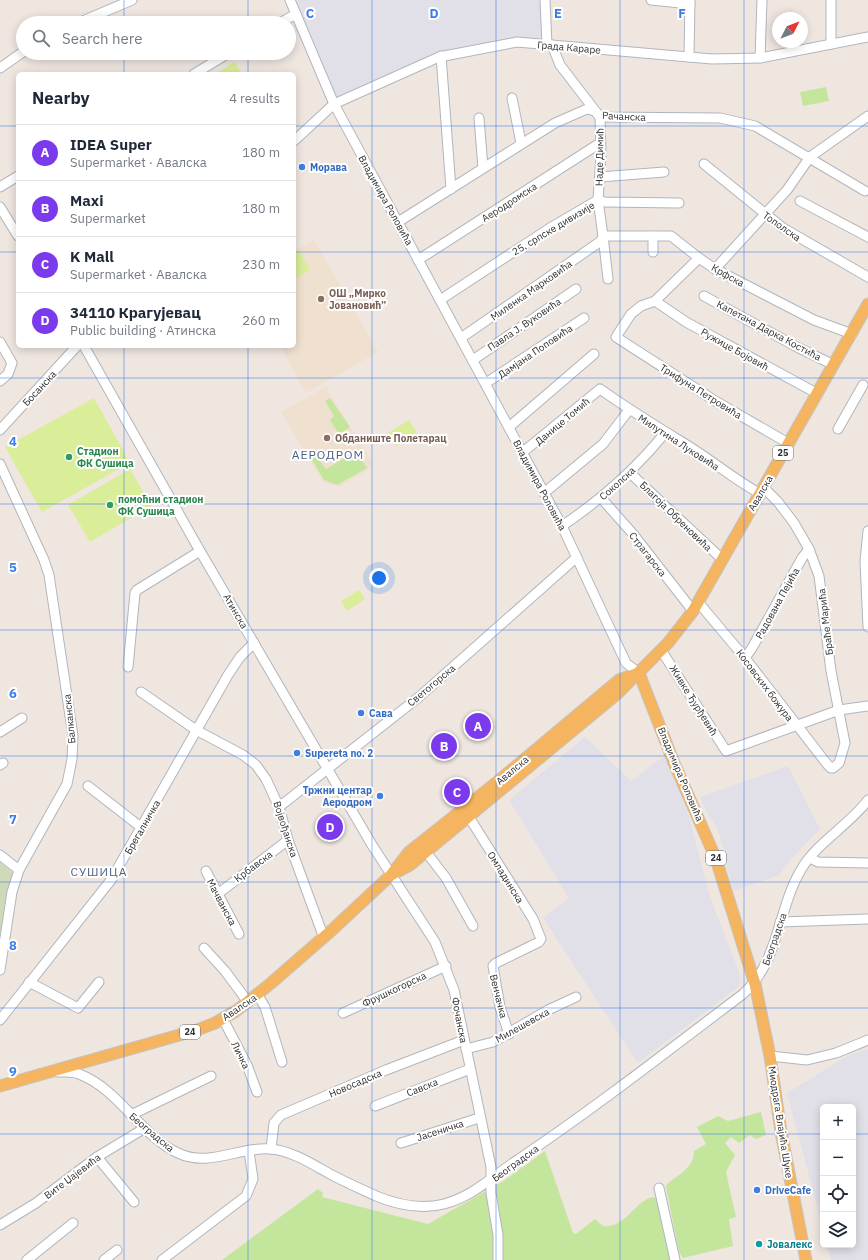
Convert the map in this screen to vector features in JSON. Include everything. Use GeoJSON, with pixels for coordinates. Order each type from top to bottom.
{"type":"FeatureCollection","features":[{"type":"Feature","properties":{"kind":"main road","name":"Авалска"},"geometry":{"type":"LineString","coordinates":[[390,875],[410,865],[564,740],[617,694],[661,650],[696,606],[868,304]]}},
{"type":"Feature","properties":{"kind":"main road","name":"Авалска"},"geometry":{"type":"LineString","coordinates":[[50,1072],[197,1030],[223,1019],[253,998],[324,938],[390,875],[409,852],[502,778],[618,680],[639,673]]}},
{"type":"Feature","properties":{"kind":"main road","name":"Владимира Роловића"},"geometry":{"type":"LineString","coordinates":[[639,673],[674,763],[716,859],[755,984]]}},
{"type":"Feature","properties":{"kind":"main road","name":"Миодрага Влајића Шуке"},"geometry":{"type":"LineString","coordinates":[[755,984],[770,1056],[781,1132],[806,1260]]}},
{"type":"Feature","properties":{"kind":"main road","name":"24"},"geometry":{"type":"LineString","coordinates":[[1,1086],[50,1072]]}},
{"type":"Feature","properties":{"kind":"street"},"geometry":{"type":"LineString","coordinates":[[94,16],[132,0]]}},
{"type":"Feature","properties":{"kind":"street","name":"Владимира Роловића"},"geometry":{"type":"LineString","coordinates":[[290,0],[334,104],[562,526],[626,663],[639,673]]}},
{"type":"Feature","properties":{"kind":"street","name":"Наде Димић"},"geometry":{"type":"LineString","coordinates":[[545,0],[549,45],[560,65],[600,116],[600,177],[598,200],[608,279]]}},
{"type":"Feature","properties":{"kind":"street"},"geometry":{"type":"LineString","coordinates":[[651,0],[690,2],[689,57]]}},
{"type":"Feature","properties":{"kind":"street"},"geometry":{"type":"LineString","coordinates":[[760,58],[762,0]]}},
{"type":"Feature","properties":{"kind":"street"},"geometry":{"type":"LineString","coordinates":[[831,0],[831,44]]}},
{"type":"Feature","properties":{"kind":"street"},"geometry":{"type":"LineString","coordinates":[[292,16],[296,14]]}},
{"type":"Feature","properties":{"kind":"street","name":"Града Караре"},"geometry":{"type":"LineString","coordinates":[[296,139],[334,104],[442,56],[517,42],[712,59],[760,58],[868,37]]}},
{"type":"Feature","properties":{"kind":"street"},"geometry":{"type":"LineString","coordinates":[[442,56],[451,189]]}},
{"type":"Feature","properties":{"kind":"street"},"geometry":{"type":"LineString","coordinates":[[0,68],[16,57]]}},
{"type":"Feature","properties":{"kind":"street"},"geometry":{"type":"LineString","coordinates":[[197,72],[217,60]]}},
{"type":"Feature","properties":{"kind":"street"},"geometry":{"type":"LineString","coordinates":[[512,98],[521,143]]}},
{"type":"Feature","properties":{"kind":"street","name":"Рачанска"},"geometry":{"type":"LineString","coordinates":[[398,222],[521,143],[555,123],[587,109],[595,111],[600,116],[730,119],[755,126],[810,157],[865,191]]}},
{"type":"Feature","properties":{"kind":"street"},"geometry":{"type":"LineString","coordinates":[[715,269],[787,190],[810,157],[868,116]]}},
{"type":"Feature","properties":{"kind":"street"},"geometry":{"type":"LineString","coordinates":[[479,118],[483,168]]}},
{"type":"Feature","properties":{"kind":"street","name":"Аеродромска"},"geometry":{"type":"LineString","coordinates":[[418,260],[600,143]]}},
{"type":"Feature","properties":{"kind":"street","name":"Тополска"},"geometry":{"type":"LineString","coordinates":[[704,164],[783,228],[868,277]]}},
{"type":"Feature","properties":{"kind":"street"},"geometry":{"type":"LineString","coordinates":[[600,177],[664,172]]}},
{"type":"Feature","properties":{"kind":"street"},"geometry":{"type":"LineString","coordinates":[[0,186],[16,177]]}},
{"type":"Feature","properties":{"kind":"street","name":"25. српске дивизије"},"geometry":{"type":"LineString","coordinates":[[440,300],[550,228],[598,200],[605,202],[679,203]]}},
{"type":"Feature","properties":{"kind":"street"},"geometry":{"type":"LineString","coordinates":[[800,201],[868,237]]}},
{"type":"Feature","properties":{"kind":"street"},"geometry":{"type":"LineString","coordinates":[[0,207],[16,233]]}},
{"type":"Feature","properties":{"kind":"street"},"geometry":{"type":"LineString","coordinates":[[653,252],[654,236]]}},
{"type":"Feature","properties":{"kind":"street","name":"Крфска"},"geometry":{"type":"LineString","coordinates":[[602,239],[671,236],[715,269],[814,320],[852,334]]}},
{"type":"Feature","properties":{"kind":"street","name":"Миленка Марковића"},"geometry":{"type":"LineString","coordinates":[[461,338],[602,239]]}},
{"type":"Feature","properties":{"kind":"street"},"geometry":{"type":"LineString","coordinates":[[655,301],[699,258]]}},
{"type":"Feature","properties":{"kind":"street","name":"Павла Ј. Вуковића"},"geometry":{"type":"LineString","coordinates":[[473,360],[576,290]]}},
{"type":"Feature","properties":{"kind":"street","name":"Капетана Дарка Костића"},"geometry":{"type":"LineString","coordinates":[[704,296],[797,347],[834,364]]}},
{"type":"Feature","properties":{"kind":"street","name":"Трифуна Петровића"},"geometry":{"type":"LineString","coordinates":[[655,301],[641,306],[631,314],[616,337],[717,402],[788,443]]}},
{"type":"Feature","properties":{"kind":"street","name":"Ружице Бојовић"},"geometry":{"type":"LineString","coordinates":[[655,301],[686,322],[818,394]]}},
{"type":"Feature","properties":{"kind":"street","name":"Дамјана Поповића"},"geometry":{"type":"LineString","coordinates":[[486,383],[584,318]]}},
{"type":"Feature","properties":{"kind":"street"},"geometry":{"type":"LineString","coordinates":[[0,342],[12,363],[8,374],[0,381]]}},
{"type":"Feature","properties":{"kind":"street","name":"Босанска"},"geometry":{"type":"LineString","coordinates":[[0,430],[76,348]]}},
{"type":"Feature","properties":{"kind":"street","name":"Атинска"},"geometry":{"type":"LineString","coordinates":[[85,348],[200,550],[390,875]]}},
{"type":"Feature","properties":{"kind":"street"},"geometry":{"type":"LineString","coordinates":[[509,427],[594,354]]}},
{"type":"Feature","properties":{"kind":"street"},"geometry":{"type":"LineString","coordinates":[[838,429],[863,384]]}},
{"type":"Feature","properties":{"kind":"street","name":"Милутина Луковића"},"geometry":{"type":"LineString","coordinates":[[600,389],[665,433],[683,442],[739,481],[761,490]]}},
{"type":"Feature","properties":{"kind":"street","name":"Данице Томић"},"geometry":{"type":"LineString","coordinates":[[523,452],[600,389]]}},
{"type":"Feature","properties":{"kind":"street"},"geometry":{"type":"LineString","coordinates":[[544,493],[603,444],[629,410]]}},
{"type":"Feature","properties":{"kind":"street","name":"Соколска"},"geometry":{"type":"LineString","coordinates":[[562,526],[602,499],[645,458],[665,433]]}},
{"type":"Feature","properties":{"kind":"street","name":"Балканска"},"geometry":{"type":"LineString","coordinates":[[0,464],[44,560],[49,575],[73,736],[71,764],[67,784],[19,870],[9,904],[0,970]]}},
{"type":"Feature","properties":{"kind":"street","name":"Благоја Обреновића"},"geometry":{"type":"LineString","coordinates":[[630,473],[722,559]]}},
{"type":"Feature","properties":{"kind":"street","name":"Браће Марића"},"geometry":{"type":"LineString","coordinates":[[761,490],[785,511],[809,549],[819,576],[829,656],[844,748],[839,763],[834,768],[831,768]]}},
{"type":"Feature","properties":{"kind":"street","name":"Страгарска"},"geometry":{"type":"LineString","coordinates":[[602,499],[696,606]]}},
{"type":"Feature","properties":{"kind":"street"},"geometry":{"type":"LineString","coordinates":[[868,531],[865,561],[868,627]]}},
{"type":"Feature","properties":{"kind":"street","name":"Радована Пејића"},"geometry":{"type":"LineString","coordinates":[[745,658],[802,558],[809,549]]}},
{"type":"Feature","properties":{"kind":"street"},"geometry":{"type":"LineString","coordinates":[[128,666],[135,593],[141,586],[200,550]]}},
{"type":"Feature","properties":{"kind":"street","name":"Светогорска"},"geometry":{"type":"LineString","coordinates":[[279,806],[424,692],[577,557]]}},
{"type":"Feature","properties":{"kind":"street","name":"Косовских божура"},"geometry":{"type":"LineString","coordinates":[[696,606],[745,658],[831,768]]}},
{"type":"Feature","properties":{"kind":"street","name":"Брегалничка"},"geometry":{"type":"LineString","coordinates":[[0,1020],[29,982],[102,894],[142,828],[196,730],[234,666],[254,643]]}},
{"type":"Feature","properties":{"kind":"street","name":"Живке Ђурђевић"},"geometry":{"type":"LineString","coordinates":[[661,650],[726,751],[796,725]]}},
{"type":"Feature","properties":{"kind":"street","name":"Војвођанска"},"geometry":{"type":"LineString","coordinates":[[141,692],[196,730],[253,762],[266,779],[279,806],[288,840],[324,938]]}},
{"type":"Feature","properties":{"kind":"street"},"geometry":{"type":"LineString","coordinates":[[796,725],[839,710],[868,706]]}},
{"type":"Feature","properties":{"kind":"street"},"geometry":{"type":"LineString","coordinates":[[0,732],[22,718]]}},
{"type":"Feature","properties":{"kind":"street"},"geometry":{"type":"LineString","coordinates":[[88,786],[142,828]]}},
{"type":"Feature","properties":{"kind":"street","name":"Београдска"},"geometry":{"type":"LineString","coordinates":[[50,1072],[72,1072],[85,1077],[102,1088],[145,1128],[172,1150],[190,1157],[210,1158],[249,1151],[271,1149],[293,1155],[376,1196],[406,1205],[428,1207],[444,1204],[464,1197],[491,1180],[507,1167],[576,1120],[755,984],[768,960],[795,881],[810,858],[850,820],[868,800]]}},
{"type":"Feature","properties":{"kind":"street","name":"Омладинска"},"geometry":{"type":"LineString","coordinates":[[469,817],[533,919],[541,939]]}},
{"type":"Feature","properties":{"kind":"street","name":"Крбавска"},"geometry":{"type":"LineString","coordinates":[[219,893],[288,840]]}},
{"type":"Feature","properties":{"kind":"street"},"geometry":{"type":"LineString","coordinates":[[426,852],[446,878],[473,926]]}},
{"type":"Feature","properties":{"kind":"street"},"geometry":{"type":"LineString","coordinates":[[0,855],[19,870]]}},
{"type":"Feature","properties":{"kind":"street"},"geometry":{"type":"LineString","coordinates":[[810,858],[818,862],[868,863]]}},
{"type":"Feature","properties":{"kind":"street","name":"Мачванска"},"geometry":{"type":"LineString","coordinates":[[206,871],[219,893],[239,934]]}},
{"type":"Feature","properties":{"kind":"street","name":"Фочанска"},"geometry":{"type":"LineString","coordinates":[[390,875],[435,942],[446,966],[454,990],[479,1118],[491,1167],[492,1200],[498,1235],[498,1260]]}},
{"type":"Feature","properties":{"kind":"street"},"geometry":{"type":"LineString","coordinates":[[780,922],[868,919]]}},
{"type":"Feature","properties":{"kind":"street","name":"Венчачка"},"geometry":{"type":"LineString","coordinates":[[509,1034],[500,1007],[493,966],[496,963],[539,942],[541,939]]}},
{"type":"Feature","properties":{"kind":"street"},"geometry":{"type":"LineString","coordinates":[[204,948],[225,971],[253,998],[265,1007],[282,1062]]}},
{"type":"Feature","properties":{"kind":"street","name":"Фрушкогорска"},"geometry":{"type":"LineString","coordinates":[[343,1013],[446,966]]}},
{"type":"Feature","properties":{"kind":"street"},"geometry":{"type":"LineString","coordinates":[[29,982],[78,1008],[99,982]]}},
{"type":"Feature","properties":{"kind":"street","name":"Милешевска"},"geometry":{"type":"LineString","coordinates":[[465,1044],[493,1042],[576,997]]}},
{"type":"Feature","properties":{"kind":"street","name":"Личка"},"geometry":{"type":"LineString","coordinates":[[223,1019],[246,1065],[257,1092]]}},
{"type":"Feature","properties":{"kind":"street"},"geometry":{"type":"LineString","coordinates":[[770,1056],[807,1060],[836,1053],[868,1040]]}},
{"type":"Feature","properties":{"kind":"street","name":"Новосадска"},"geometry":{"type":"LineString","coordinates":[[271,1149],[274,1123],[281,1115],[386,1070],[465,1044]]}},
{"type":"Feature","properties":{"kind":"street","name":"Савска"},"geometry":{"type":"LineString","coordinates":[[375,1106],[470,1069]]}},
{"type":"Feature","properties":{"kind":"street"},"geometry":{"type":"LineString","coordinates":[[131,1115],[211,1076]]}},
{"type":"Feature","properties":{"kind":"street","name":"Јасеничка"},"geometry":{"type":"LineString","coordinates":[[401,1143],[479,1118]]}},
{"type":"Feature","properties":{"kind":"street","name":"Вите Џајевића"},"geometry":{"type":"LineString","coordinates":[[0,1225],[36,1203],[97,1157],[145,1128]]}},
{"type":"Feature","properties":{"kind":"street"},"geometry":{"type":"LineString","coordinates":[[162,1260],[246,1196],[252,1179],[249,1151]]}},
{"type":"Feature","properties":{"kind":"street"},"geometry":{"type":"LineString","coordinates":[[97,1157],[134,1202]]}},
{"type":"Feature","properties":{"kind":"street"},"geometry":{"type":"LineString","coordinates":[[659,1188],[675,1260]]}},
{"type":"Feature","properties":{"kind":"street"},"geometry":{"type":"LineString","coordinates":[[27,1260],[73,1223]]}},
{"type":"Feature","properties":{"kind":"street"},"geometry":{"type":"LineString","coordinates":[[104,1260],[117,1250]]}},
{"type":"Feature","properties":{"kind":"shaded area"},"geometry":{"type":"Polygon","coordinates":[[[290,0],[545,0],[547,45],[517,42],[439,57],[334,104],[290,0]]]}},
{"type":"Feature","properties":{"kind":"shaded area","name":"ОШ „Мирко Јовановић”"},"geometry":{"type":"Polygon","coordinates":[[[314,240],[378,352],[306,393],[281,348],[296,348],[296,250],[314,240]]]}},
{"type":"Feature","properties":{"kind":"shaded area","name":"Обданиште Полетарац"},"geometry":{"type":"Polygon","coordinates":[[[326,387],[374,465],[339,487],[323,482],[281,412],[326,387]]]}},
{"type":"Feature","properties":{"kind":"shaded area"},"geometry":{"type":"Polygon","coordinates":[[[585,737],[631,781],[664,756],[688,813],[710,897],[741,977],[739,986],[638,1063],[543,918],[569,898],[509,800],[585,737]]]}},
{"type":"Feature","properties":{"kind":"shaded area"},"geometry":{"type":"Polygon","coordinates":[[[788,766],[820,829],[792,858],[779,875],[734,891],[727,868],[726,856],[716,826],[708,815],[700,797],[788,766]]]}},
{"type":"Feature","properties":{"kind":"shaded area"},"geometry":{"type":"Polygon","coordinates":[[[868,1049],[868,1260],[831,1260],[828,1248],[856,1248],[856,1104],[820,1104],[820,1217],[787,1093],[849,1055],[868,1049]]]}},
{"type":"Feature","properties":{"kind":"green space"},"geometry":{"type":"Polygon","coordinates":[[[235,62],[241,72],[218,72],[235,62]]]}},
{"type":"Feature","properties":{"kind":"green space"},"geometry":{"type":"Polygon","coordinates":[[[826,87],[829,101],[803,106],[800,92],[826,87]]]}},
{"type":"Feature","properties":{"kind":"green space"},"geometry":{"type":"Polygon","coordinates":[[[299,251],[310,270],[296,278],[296,253],[299,251]]]}},
{"type":"Feature","properties":{"kind":"green space","name":"Стадион ФК Сушица"},"geometry":{"type":"Polygon","coordinates":[[[94,398],[130,463],[42,512],[5,447],[94,398]]]}},
{"type":"Feature","properties":{"kind":"green space"},"geometry":{"type":"Polygon","coordinates":[[[330,398],[350,427],[339,434],[330,420],[334,416],[325,401],[330,398]]]}},
{"type":"Feature","properties":{"kind":"green space"},"geometry":{"type":"Polygon","coordinates":[[[409,420],[417,433],[396,446],[388,433],[409,420]]]}},
{"type":"Feature","properties":{"kind":"green space"},"geometry":{"type":"Polygon","coordinates":[[[356,451],[367,468],[337,485],[324,480],[309,455],[313,452],[326,469],[356,451]]]}},
{"type":"Feature","properties":{"kind":"green space","name":"помоћни стадион ФК Сушица"},"geometry":{"type":"Polygon","coordinates":[[[130,469],[151,506],[90,542],[68,505],[130,469]]]}},
{"type":"Feature","properties":{"kind":"green space"},"geometry":{"type":"Polygon","coordinates":[[[359,590],[365,599],[347,611],[341,601],[359,590]]]}},
{"type":"Feature","properties":{"kind":"green space"},"geometry":{"type":"Polygon","coordinates":[[[0,862],[14,874],[6,895],[0,936],[0,862]]]}},
{"type":"Feature","properties":{"kind":"green space"},"geometry":{"type":"Polygon","coordinates":[[[761,1112],[766,1135],[756,1139],[750,1135],[739,1143],[731,1137],[725,1143],[735,1155],[726,1172],[736,1217],[729,1219],[733,1246],[683,1258],[679,1252],[666,1187],[667,1184],[689,1166],[694,1151],[706,1144],[697,1127],[718,1116],[728,1121],[761,1112]]]}},
{"type":"Feature","properties":{"kind":"green space"},"geometry":{"type":"Polygon","coordinates":[[[545,1151],[573,1233],[576,1234],[595,1219],[603,1226],[611,1226],[618,1223],[641,1203],[654,1197],[658,1200],[671,1260],[222,1260],[318,1189],[323,1193],[322,1197],[428,1224],[505,1180],[545,1151]]]}},
{"type":"Feature","properties":{"kind":"place","name":"Морава"},"geometry":{"type":"Point","coordinates":[302,167]}},
{"type":"Feature","properties":{"kind":"place","name":"ОШ „Мирко Јовановић”"},"geometry":{"type":"Point","coordinates":[321,299]}},
{"type":"Feature","properties":{"kind":"place","name":"Обданиште Полетарац"},"geometry":{"type":"Point","coordinates":[327,438]}},
{"type":"Feature","properties":{"kind":"place","name":"Стадион ФК Сушица"},"geometry":{"type":"Point","coordinates":[69,457]}},
{"type":"Feature","properties":{"kind":"place","name":"помоћни стадион ФК Сушица"},"geometry":{"type":"Point","coordinates":[110,505]}},
{"type":"Feature","properties":{"kind":"place","name":"Сава"},"geometry":{"type":"Point","coordinates":[361,713]}},
{"type":"Feature","properties":{"kind":"place","name":"IDEA Super"},"geometry":{"type":"Point","coordinates":[478,726]}},
{"type":"Feature","properties":{"kind":"place","name":"Maxi"},"geometry":{"type":"Point","coordinates":[444,746]}},
{"type":"Feature","properties":{"kind":"place","name":"Supereta no. 2"},"geometry":{"type":"Point","coordinates":[297,753]}},
{"type":"Feature","properties":{"kind":"place","name":"K Mall"},"geometry":{"type":"Point","coordinates":[457,792]}},
{"type":"Feature","properties":{"kind":"place","name":"Тржни центар Аеродром"},"geometry":{"type":"Point","coordinates":[380,796]}},
{"type":"Feature","properties":{"kind":"place","name":"34110 Крагујевац"},"geometry":{"type":"Point","coordinates":[330,827]}},
{"type":"Feature","properties":{"kind":"place","name":"DriveCafe"},"geometry":{"type":"Point","coordinates":[757,1190]}},
{"type":"Feature","properties":{"kind":"place","name":"Јовалекс"},"geometry":{"type":"Point","coordinates":[759,1244]}},
{"type":"Feature","properties":{"kind":"district","name":"АЕРОДРОМ"},"geometry":{"type":"Point","coordinates":[328,455]}},
{"type":"Feature","properties":{"kind":"district","name":"СУШИЦА"},"geometry":{"type":"Point","coordinates":[99,872]}}]}
